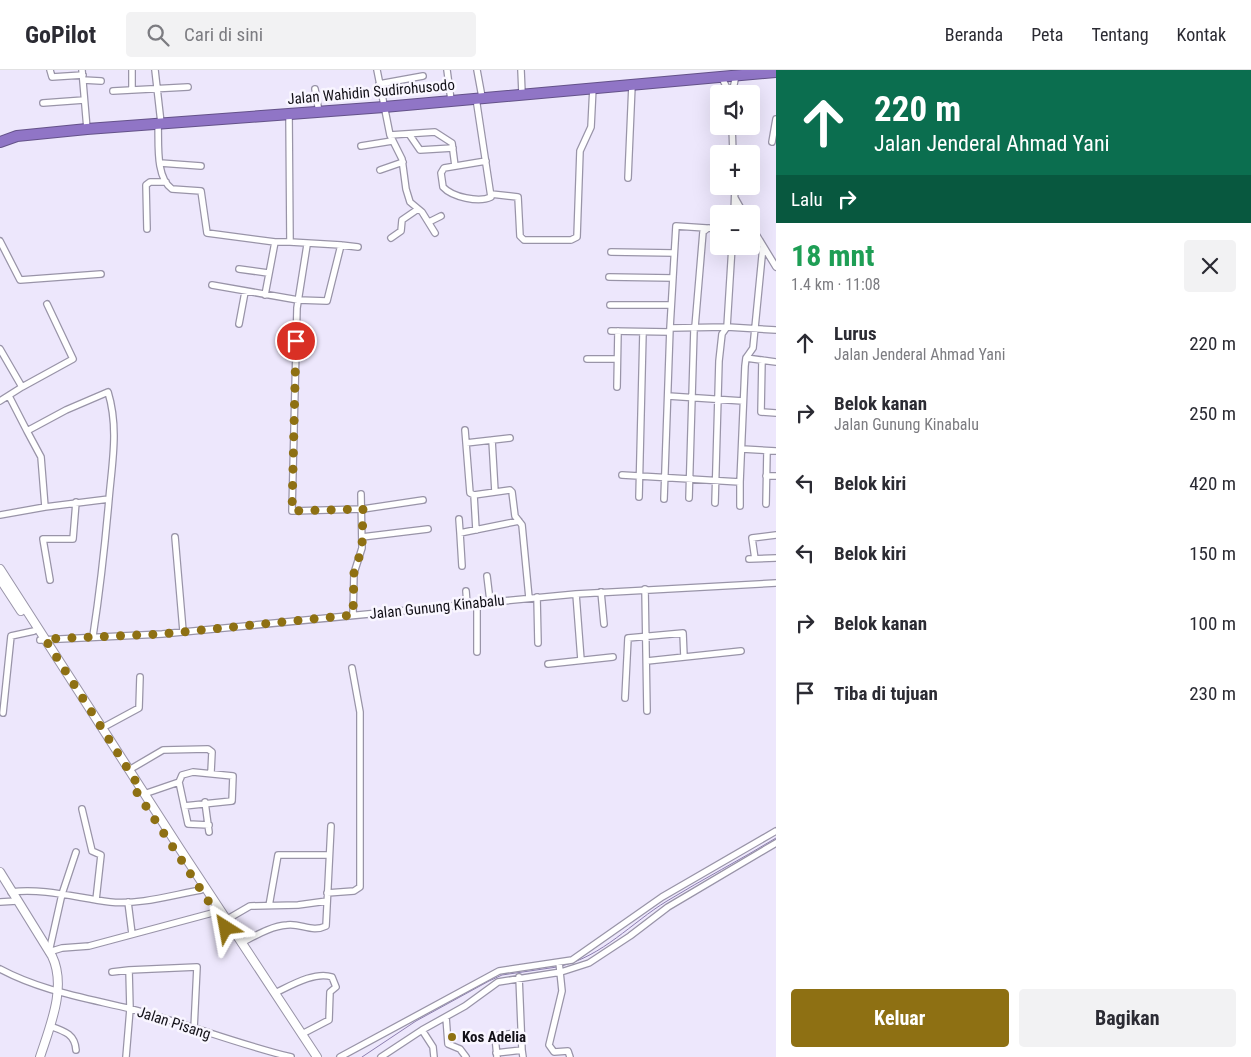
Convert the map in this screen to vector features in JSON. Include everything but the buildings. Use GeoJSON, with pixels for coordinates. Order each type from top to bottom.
{"type":"FeatureCollection","features":[{"type":"Feature","properties":{"kind":"highway","name":"Jalan Wahidin Sudirohusodo"},"geometry":{"type":"LineString","coordinates":[[0,142],[17,136],[87,128],[384,107],[522,93],[776,72]]}},
{"type":"Feature","properties":{"kind":"main road"},"geometry":{"type":"LineString","coordinates":[[0,569],[42,639],[178,850],[317,1057]]}},
{"type":"Feature","properties":{"kind":"main road"},"geometry":{"type":"LineString","coordinates":[[0,578],[102,728],[140,791]]}},
{"type":"Feature","properties":{"kind":"main road"},"geometry":{"type":"LineString","coordinates":[[178,850],[201,890],[312,1057]]}},
{"type":"Feature","properties":{"kind":"main road"},"geometry":{"type":"LineString","coordinates":[[0,872],[49,952],[58,971],[57,992],[50,1026],[40,1057]]}},
{"type":"Feature","properties":{"kind":"street"},"geometry":{"type":"LineString","coordinates":[[50,70],[52,77],[83,75],[101,81]]}},
{"type":"Feature","properties":{"kind":"street"},"geometry":{"type":"LineString","coordinates":[[132,70],[132,90]]}},
{"type":"Feature","properties":{"kind":"street"},"geometry":{"type":"LineString","coordinates":[[155,70],[160,123],[160,163],[166,182],[172,189],[201,191],[206,233],[307,245],[358,247]]}},
{"type":"Feature","properties":{"kind":"street"},"geometry":{"type":"LineString","coordinates":[[377,70],[391,138],[403,162],[408,197],[429,222],[435,233]]}},
{"type":"Feature","properties":{"kind":"street"},"geometry":{"type":"LineString","coordinates":[[447,70],[451,100]]}},
{"type":"Feature","properties":{"kind":"street"},"geometry":{"type":"LineString","coordinates":[[478,70],[479,97],[491,194],[488,199],[472,198],[446,190],[442,183],[442,171],[444,168],[486,161]]}},
{"type":"Feature","properties":{"kind":"street"},"geometry":{"type":"LineString","coordinates":[[521,70],[522,93]]}},
{"type":"Feature","properties":{"kind":"street"},"geometry":{"type":"LineString","coordinates":[[83,75],[87,128]]}},
{"type":"Feature","properties":{"kind":"street"},"geometry":{"type":"LineString","coordinates":[[733,85],[736,75]]}},
{"type":"Feature","properties":{"kind":"street"},"geometry":{"type":"LineString","coordinates":[[379,84],[423,76]]}},
{"type":"Feature","properties":{"kind":"street"},"geometry":{"type":"LineString","coordinates":[[721,76],[726,85]]}},
{"type":"Feature","properties":{"kind":"street"},"geometry":{"type":"LineString","coordinates":[[628,178],[632,85]]}},
{"type":"Feature","properties":{"kind":"street"},"geometry":{"type":"LineString","coordinates":[[113,91],[188,87]]}},
{"type":"Feature","properties":{"kind":"street"},"geometry":{"type":"LineString","coordinates":[[491,194],[518,197],[520,236],[524,240],[571,240],[577,237],[580,150],[591,127],[593,87]]}},
{"type":"Feature","properties":{"kind":"street"},"geometry":{"type":"LineString","coordinates":[[315,89],[319,112]]}},
{"type":"Feature","properties":{"kind":"street"},"geometry":{"type":"LineString","coordinates":[[43,103],[84,100]]}},
{"type":"Feature","properties":{"kind":"street"},"geometry":{"type":"LineString","coordinates":[[289,114],[290,242]]}},
{"type":"Feature","properties":{"kind":"street"},"geometry":{"type":"LineString","coordinates":[[772,142],[776,119]]}},
{"type":"Feature","properties":{"kind":"street"},"geometry":{"type":"LineString","coordinates":[[361,146],[409,134],[437,132],[449,139],[453,148],[455,166]]}},
{"type":"Feature","properties":{"kind":"street"},"geometry":{"type":"LineString","coordinates":[[409,134],[420,150],[453,148]]}},
{"type":"Feature","properties":{"kind":"street"},"geometry":{"type":"LineString","coordinates":[[380,170],[403,162]]}},
{"type":"Feature","properties":{"kind":"street"},"geometry":{"type":"LineString","coordinates":[[160,163],[201,166]]}},
{"type":"Feature","properties":{"kind":"street"},"geometry":{"type":"LineString","coordinates":[[147,229],[147,184],[166,182]]}},
{"type":"Feature","properties":{"kind":"street"},"geometry":{"type":"LineString","coordinates":[[735,198],[735,205]]}},
{"type":"Feature","properties":{"kind":"street"},"geometry":{"type":"LineString","coordinates":[[735,198],[739,205]]}},
{"type":"Feature","properties":{"kind":"street"},"geometry":{"type":"LineString","coordinates":[[390,238],[401,231],[402,220],[418,209]]}},
{"type":"Feature","properties":{"kind":"street"},"geometry":{"type":"LineString","coordinates":[[429,222],[441,216]]}},
{"type":"Feature","properties":{"kind":"street"},"geometry":{"type":"LineString","coordinates":[[664,499],[671,305],[676,226],[710,228]]}},
{"type":"Feature","properties":{"kind":"street"},"geometry":{"type":"LineString","coordinates":[[689,498],[694,328],[703,232],[706,228]]}},
{"type":"Feature","properties":{"kind":"street"},"geometry":{"type":"LineString","coordinates":[[760,241],[776,267]]}},
{"type":"Feature","properties":{"kind":"street"},"geometry":{"type":"LineString","coordinates":[[0,242],[20,280],[101,274]]}},
{"type":"Feature","properties":{"kind":"street"},"geometry":{"type":"LineString","coordinates":[[265,295],[275,242]]}},
{"type":"Feature","properties":{"kind":"street"},"geometry":{"type":"LineString","coordinates":[[307,245],[298,300],[292,511],[363,509],[422,500]]}},
{"type":"Feature","properties":{"kind":"street"},"geometry":{"type":"LineString","coordinates":[[212,285],[298,300],[328,300],[341,245]]}},
{"type":"Feature","properties":{"kind":"street"},"geometry":{"type":"LineString","coordinates":[[740,506],[746,358],[753,348],[763,246]]}},
{"type":"Feature","properties":{"kind":"street"},"geometry":{"type":"LineString","coordinates":[[611,252],[674,253]]}},
{"type":"Feature","properties":{"kind":"street"},"geometry":{"type":"LineString","coordinates":[[715,503],[722,334],[727,327],[731,255]]}},
{"type":"Feature","properties":{"kind":"street"},"geometry":{"type":"LineString","coordinates":[[239,269],[268,273]]}},
{"type":"Feature","properties":{"kind":"street"},"geometry":{"type":"LineString","coordinates":[[609,277],[673,278]]}},
{"type":"Feature","properties":{"kind":"street"},"geometry":{"type":"LineString","coordinates":[[239,324],[245,292]]}},
{"type":"Feature","properties":{"kind":"street"},"geometry":{"type":"LineString","coordinates":[[0,401],[73,359],[47,304]]}},
{"type":"Feature","properties":{"kind":"street"},"geometry":{"type":"LineString","coordinates":[[610,305],[671,305]]}},
{"type":"Feature","properties":{"kind":"street"},"geometry":{"type":"LineString","coordinates":[[617,386],[614,331],[643,332],[727,327],[776,330]]}},
{"type":"Feature","properties":{"kind":"street"},"geometry":{"type":"LineString","coordinates":[[639,497],[643,332]]}},
{"type":"Feature","properties":{"kind":"street"},"geometry":{"type":"LineString","coordinates":[[0,350],[22,387]]}},
{"type":"Feature","properties":{"kind":"street"},"geometry":{"type":"LineString","coordinates":[[746,358],[776,362]]}},
{"type":"Feature","properties":{"kind":"street"},"geometry":{"type":"LineString","coordinates":[[587,359],[617,359]]}},
{"type":"Feature","properties":{"kind":"street"},"geometry":{"type":"LineString","coordinates":[[762,360],[761,412],[776,413]]}},
{"type":"Feature","properties":{"kind":"street"},"geometry":{"type":"LineString","coordinates":[[27,431],[66,410],[108,392],[113,414],[114,434],[106,542],[93,636]]}},
{"type":"Feature","properties":{"kind":"street"},"geometry":{"type":"LineString","coordinates":[[9,396],[41,457],[45,506]]}},
{"type":"Feature","properties":{"kind":"street"},"geometry":{"type":"LineString","coordinates":[[668,396],[743,401]]}},
{"type":"Feature","properties":{"kind":"street"},"geometry":{"type":"LineString","coordinates":[[465,430],[470,492],[474,495],[476,530]]}},
{"type":"Feature","properties":{"kind":"street"},"geometry":{"type":"LineString","coordinates":[[466,443],[510,438]]}},
{"type":"Feature","properties":{"kind":"street"},"geometry":{"type":"LineString","coordinates":[[492,440],[496,492]]}},
{"type":"Feature","properties":{"kind":"street"},"geometry":{"type":"LineString","coordinates":[[742,449],[776,451]]}},
{"type":"Feature","properties":{"kind":"street"},"geometry":{"type":"LineString","coordinates":[[766,504],[767,451]]}},
{"type":"Feature","properties":{"kind":"street"},"geometry":{"type":"LineString","coordinates":[[622,475],[740,482]]}},
{"type":"Feature","properties":{"kind":"street"},"geometry":{"type":"LineString","coordinates":[[766,476],[776,476]]}},
{"type":"Feature","properties":{"kind":"street"},"geometry":{"type":"LineString","coordinates":[[474,495],[512,492],[515,516],[522,524],[529,598]]}},
{"type":"Feature","properties":{"kind":"street"},"geometry":{"type":"LineString","coordinates":[[353,615],[354,573],[362,550],[363,509],[361,494]]}},
{"type":"Feature","properties":{"kind":"street"},"geometry":{"type":"LineString","coordinates":[[0,516],[45,506],[109,499]]}},
{"type":"Feature","properties":{"kind":"street"},"geometry":{"type":"LineString","coordinates":[[50,580],[43,540],[73,539],[76,502]]}},
{"type":"Feature","properties":{"kind":"street"},"geometry":{"type":"LineString","coordinates":[[459,519],[462,566]]}},
{"type":"Feature","properties":{"kind":"street"},"geometry":{"type":"LineString","coordinates":[[460,533],[519,522]]}},
{"type":"Feature","properties":{"kind":"street"},"geometry":{"type":"LineString","coordinates":[[362,537],[428,529]]}},
{"type":"Feature","properties":{"kind":"street"},"geometry":{"type":"LineString","coordinates":[[776,535],[752,538],[752,559],[776,558]]}},
{"type":"Feature","properties":{"kind":"street"},"geometry":{"type":"LineString","coordinates":[[175,537],[183,632]]}},
{"type":"Feature","properties":{"kind":"street"},"geometry":{"type":"LineString","coordinates":[[487,576],[490,602]]}},
{"type":"Feature","properties":{"kind":"street","name":"Jalan Gunung Kinabalu"},"geometry":{"type":"LineString","coordinates":[[42,639],[183,632],[538,597],[776,582]]}},
{"type":"Feature","properties":{"kind":"street"},"geometry":{"type":"LineString","coordinates":[[645,589],[647,711]]}},
{"type":"Feature","properties":{"kind":"street"},"geometry":{"type":"LineString","coordinates":[[466,591],[467,604]]}},
{"type":"Feature","properties":{"kind":"street"},"geometry":{"type":"LineString","coordinates":[[601,592],[604,624]]}},
{"type":"Feature","properties":{"kind":"street"},"geometry":{"type":"LineString","coordinates":[[576,594],[581,660]]}},
{"type":"Feature","properties":{"kind":"street"},"geometry":{"type":"LineString","coordinates":[[538,597],[538,643]]}},
{"type":"Feature","properties":{"kind":"street"},"geometry":{"type":"LineString","coordinates":[[477,652],[478,603]]}},
{"type":"Feature","properties":{"kind":"street"},"geometry":{"type":"LineString","coordinates":[[3,713],[11,636],[34,630]]}},
{"type":"Feature","properties":{"kind":"street"},"geometry":{"type":"LineString","coordinates":[[625,698],[628,638],[684,634],[684,657]]}},
{"type":"Feature","properties":{"kind":"street"},"geometry":{"type":"LineString","coordinates":[[647,660],[741,651]]}},
{"type":"Feature","properties":{"kind":"street"},"geometry":{"type":"LineString","coordinates":[[548,664],[613,657]]}},
{"type":"Feature","properties":{"kind":"street"},"geometry":{"type":"LineString","coordinates":[[328,893],[354,892],[360,887],[360,712],[352,668]]}},
{"type":"Feature","properties":{"kind":"street"},"geometry":{"type":"LineString","coordinates":[[102,728],[139,708],[140,677]]}},
{"type":"Feature","properties":{"kind":"street"},"geometry":{"type":"LineString","coordinates":[[129,770],[163,750],[208,749],[212,752],[211,772]]}},
{"type":"Feature","properties":{"kind":"street"},"geometry":{"type":"LineString","coordinates":[[184,806],[205,802],[229,802],[232,799],[232,776],[211,772],[193,772],[182,775],[179,782],[184,806],[189,825],[209,825]]}},
{"type":"Feature","properties":{"kind":"street"},"geometry":{"type":"LineString","coordinates":[[140,791],[179,782]]}},
{"type":"Feature","properties":{"kind":"street"},"geometry":{"type":"LineString","coordinates":[[205,802],[209,832]]}},
{"type":"Feature","properties":{"kind":"street"},"geometry":{"type":"LineString","coordinates":[[82,809],[93,852],[101,856],[96,900]]}},
{"type":"Feature","properties":{"kind":"street"},"geometry":{"type":"LineString","coordinates":[[241,943],[268,930],[287,925],[316,930],[325,926],[331,826]]}},
{"type":"Feature","properties":{"kind":"street"},"geometry":{"type":"LineString","coordinates":[[381,1057],[422,1030],[465,1006],[494,984],[560,967],[662,897],[776,831]]}},
{"type":"Feature","properties":{"kind":"street"},"geometry":{"type":"LineString","coordinates":[[340,1057],[499,971],[589,963],[630,936],[668,907],[776,843]]}},
{"type":"Feature","properties":{"kind":"street"},"geometry":{"type":"LineString","coordinates":[[76,852],[62,894],[49,952],[62,948],[89,946],[216,912]]}},
{"type":"Feature","properties":{"kind":"street"},"geometry":{"type":"LineString","coordinates":[[269,906],[278,855],[329,855]]}},
{"type":"Feature","properties":{"kind":"street"},"geometry":{"type":"LineString","coordinates":[[11,892],[36,891],[62,894],[85,900],[128,902],[201,890]]}},
{"type":"Feature","properties":{"kind":"street"},"geometry":{"type":"LineString","coordinates":[[0,902],[17,901]]}},
{"type":"Feature","properties":{"kind":"street"},"geometry":{"type":"LineString","coordinates":[[226,920],[250,906],[298,905],[328,901]]}},
{"type":"Feature","properties":{"kind":"street"},"geometry":{"type":"LineString","coordinates":[[128,902],[132,934]]}},
{"type":"Feature","properties":{"kind":"street"},"geometry":{"type":"LineString","coordinates":[[112,972],[197,967],[194,1029]]}},
{"type":"Feature","properties":{"kind":"street"},"geometry":{"type":"LineString","coordinates":[[560,967],[560,1000],[549,1045],[554,1052],[568,1051],[570,1057]]}},
{"type":"Feature","properties":{"kind":"street","name":"Jalan Pisang"},"geometry":{"type":"LineString","coordinates":[[0,969],[25,982],[57,992],[130,1009],[291,1057]]}},
{"type":"Feature","properties":{"kind":"street"},"geometry":{"type":"LineString","coordinates":[[126,1057],[130,1009],[129,970]]}},
{"type":"Feature","properties":{"kind":"street"},"geometry":{"type":"LineString","coordinates":[[275,993],[308,979],[328,976],[332,978],[336,987],[330,992],[329,1020],[302,1034]]}},
{"type":"Feature","properties":{"kind":"street"},"geometry":{"type":"LineString","coordinates":[[519,977],[523,1057]]}},
{"type":"Feature","properties":{"kind":"street"},"geometry":{"type":"LineString","coordinates":[[446,1017],[448,1043],[450,1046],[460,1049],[466,1057]]}},
{"type":"Feature","properties":{"kind":"street"},"geometry":{"type":"LineString","coordinates":[[50,1026],[71,1036],[76,1042],[76,1050]]}},
{"type":"Feature","properties":{"kind":"street"},"geometry":{"type":"LineString","coordinates":[[422,1030],[432,1047],[434,1057]]}},
{"type":"Feature","properties":{"kind":"street"},"geometry":{"type":"LineString","coordinates":[[521,1032],[495,1036],[496,1055],[522,1050]]}},
{"type":"Feature","properties":{"kind":"waterway"},"geometry":{"type":"LineString","coordinates":[[561,966],[590,955],[604,947],[667,901],[776,838]]}},
{"type":"Feature","properties":{"kind":"waterway"},"geometry":{"type":"LineString","coordinates":[[362,1057],[416,1021],[489,981],[502,975],[557,967]]}},
{"type":"Feature","properties":{"kind":"place","name":"Kos Adelia"},"geometry":{"type":"Point","coordinates":[452,1037]}},
{"type":"Feature","properties":{"kind":"route"},"geometry":{"type":"LineString","coordinates":[[226,928],[136,791],[140,788],[45,639],[162,634],[302,618],[353,615],[354,573],[362,548],[363,509],[292,511],[296,341]]}}]}
